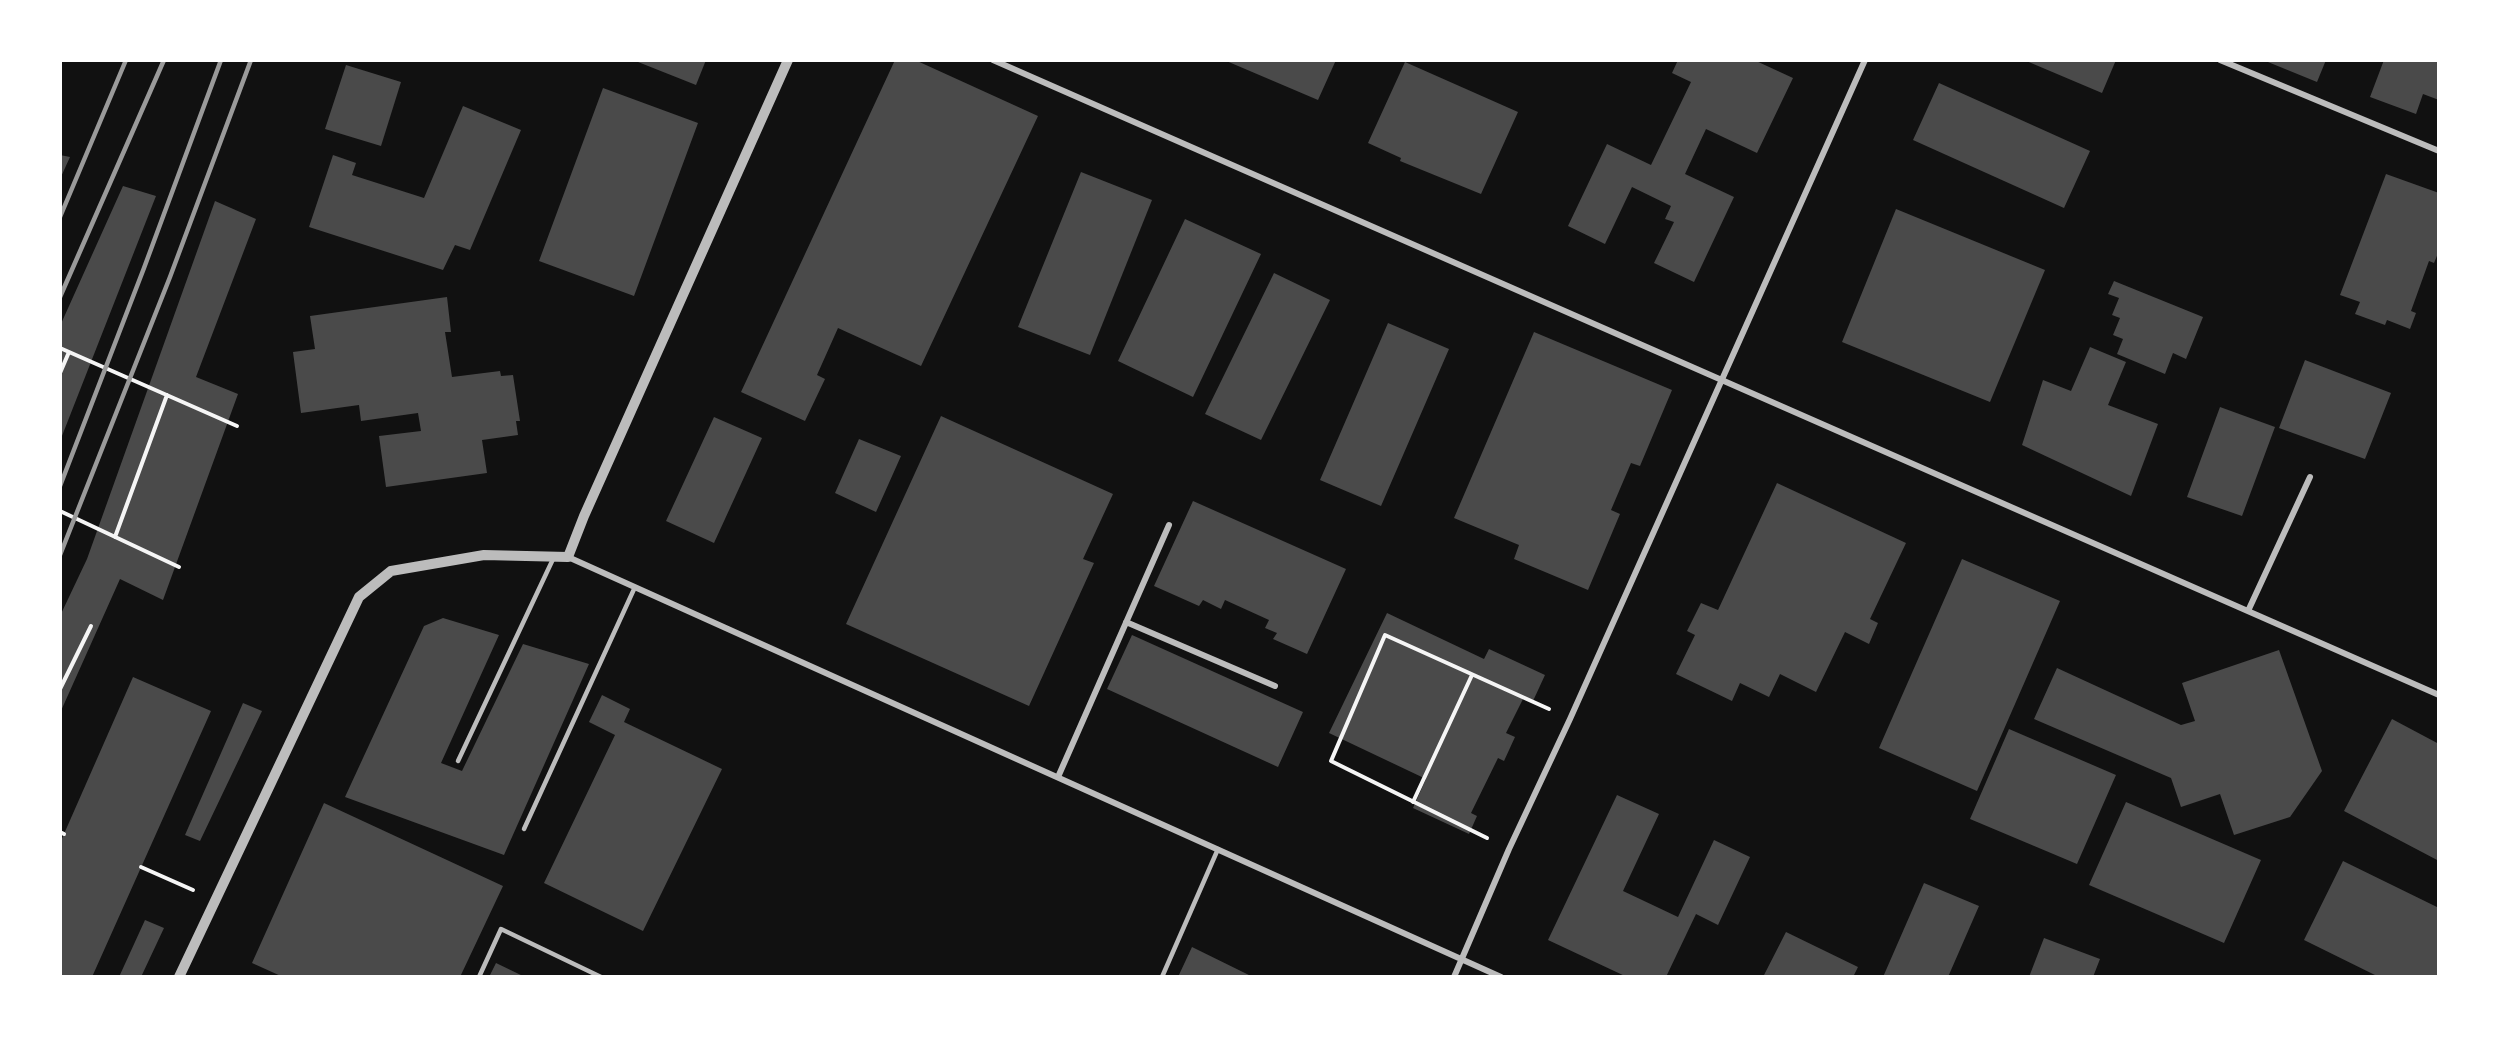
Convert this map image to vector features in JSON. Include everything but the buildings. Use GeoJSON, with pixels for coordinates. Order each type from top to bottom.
{"type":"FeatureCollection","features":[{"type":"Feature","properties":{"kind":"street"},"geometry":{"type":"LineString","coordinates":[[568,557],[788,60]]}},
{"type":"Feature","properties":{"kind":"street"},"geometry":{"type":"LineString","coordinates":[[993,60],[2439,695]]}},
{"type":"Feature","properties":{"kind":"street"},"geometry":{"type":"LineString","coordinates":[[1454,977],[1509,849],[1570,719],[1864,60]]}},
{"type":"Feature","properties":{"kind":"street"},"geometry":{"type":"LineString","coordinates":[[2220,60],[2439,151]]}},
{"type":"Feature","properties":{"kind":"street"},"geometry":{"type":"LineString","coordinates":[[2248,611],[2310,477]]}},
{"type":"Feature","properties":{"kind":"street"},"geometry":{"type":"LineString","coordinates":[[1058,777],[1169,525]]}},
{"type":"Feature","properties":{"kind":"street"},"geometry":{"type":"LineString","coordinates":[[179,977],[358,597],[391,571],[484,555],[568,557],[1501,977]]}},
{"type":"Feature","properties":{"kind":"street"},"geometry":{"type":"LineString","coordinates":[[1126,622],[1275,686]]}},
{"type":"Feature","properties":{"kind":"lane"},"geometry":{"type":"LineString","coordinates":[[458,761],[554,557]]}},
{"type":"Feature","properties":{"kind":"lane"},"geometry":{"type":"LineString","coordinates":[[524,829],[635,587]]}},
{"type":"Feature","properties":{"kind":"lane"},"geometry":{"type":"LineString","coordinates":[[1162,977],[1218,849]]}},
{"type":"Feature","properties":{"kind":"lane"},"geometry":{"type":"LineString","coordinates":[[479,977],[501,929],[601,977]]}},
{"type":"Feature","properties":{"kind":"path"},"geometry":{"type":"LineString","coordinates":[[60,348],[237,426]]}},
{"type":"Feature","properties":{"kind":"path"},"geometry":{"type":"LineString","coordinates":[[60,373],[69,352]]}},
{"type":"Feature","properties":{"kind":"path"},"geometry":{"type":"LineString","coordinates":[[115,537],[167,395]]}},
{"type":"Feature","properties":{"kind":"path"},"geometry":{"type":"LineString","coordinates":[[60,511],[180,567]]}},
{"type":"Feature","properties":{"kind":"path"},"geometry":{"type":"LineString","coordinates":[[60,689],[91,626]]}},
{"type":"Feature","properties":{"kind":"path"},"geometry":{"type":"LineString","coordinates":[[1509,849],[1331,761],[1385,635],[1570,719]]}},
{"type":"Feature","properties":{"kind":"path"},"geometry":{"type":"LineString","coordinates":[[1413,802],[1472,675]]}},
{"type":"Feature","properties":{"kind":"path"},"geometry":{"type":"LineString","coordinates":[[141,867],[216,900]]}},
{"type":"Feature","properties":{"kind":"railway"},"geometry":{"type":"LineString","coordinates":[[60,217],[126,60]]}},
{"type":"Feature","properties":{"kind":"railway"},"geometry":{"type":"LineString","coordinates":[[60,297],[164,60]]}},
{"type":"Feature","properties":{"kind":"railway"},"geometry":{"type":"LineString","coordinates":[[60,486],[221,60]]}},
{"type":"Feature","properties":{"kind":"railway"},"geometry":{"type":"LineString","coordinates":[[60,555],[170,277],[251,60]]}}]}
